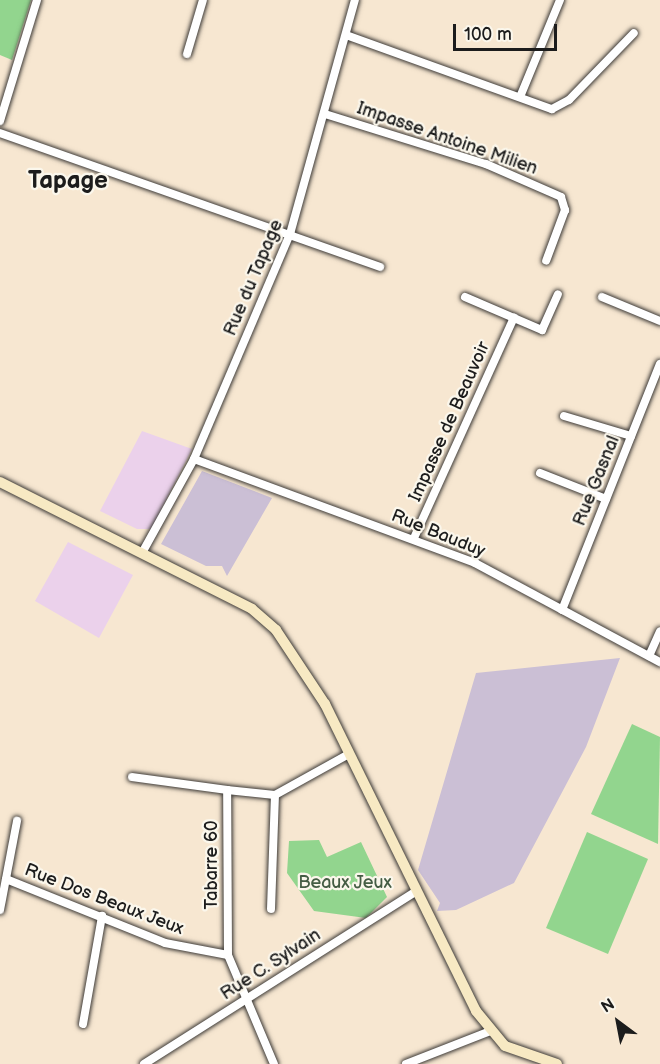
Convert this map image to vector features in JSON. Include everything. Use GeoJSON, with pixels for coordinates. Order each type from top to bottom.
{"type":"FeatureCollection","features":[{"type":"Feature","properties":{"kind":"main road"},"geometry":{"type":"LineString","coordinates":[[0,482],[252,609],[276,630],[306,668],[415,892],[490,1031],[521,1054],[557,1064]]}},
{"type":"Feature","properties":{"kind":"street"},"geometry":{"type":"LineString","coordinates":[[0,121],[38,0]]}},
{"type":"Feature","properties":{"kind":"street"},"geometry":{"type":"LineString","coordinates":[[187,54],[203,0]]}},
{"type":"Feature","properties":{"kind":"street","name":"Rue du Tapage"},"geometry":{"type":"LineString","coordinates":[[142,554],[194,459],[290,234],[355,0]]}},
{"type":"Feature","properties":{"kind":"street"},"geometry":{"type":"LineString","coordinates":[[520,97],[560,0]]}},
{"type":"Feature","properties":{"kind":"street"},"geometry":{"type":"LineString","coordinates":[[346,35],[520,97],[541,109],[569,100],[634,33]]}},
{"type":"Feature","properties":{"kind":"street","name":"Impasse Antoine Milien"},"geometry":{"type":"LineString","coordinates":[[325,114],[486,164],[561,197],[565,210],[546,261]]}},
{"type":"Feature","properties":{"kind":"street"},"geometry":{"type":"LineString","coordinates":[[0,133],[380,267]]}},
{"type":"Feature","properties":{"kind":"street"},"geometry":{"type":"LineString","coordinates":[[465,297],[544,329],[558,294]]}},
{"type":"Feature","properties":{"kind":"street"},"geometry":{"type":"LineString","coordinates":[[602,297],[660,321]]}},
{"type":"Feature","properties":{"kind":"street","name":"Impasse de Beauvoir"},"geometry":{"type":"LineString","coordinates":[[414,538],[514,318]]}},
{"type":"Feature","properties":{"kind":"street","name":"Rue Gasnal"},"geometry":{"type":"LineString","coordinates":[[562,610],[660,364]]}},
{"type":"Feature","properties":{"kind":"street"},"geometry":{"type":"LineString","coordinates":[[564,416],[631,436]]}},
{"type":"Feature","properties":{"kind":"street","name":"Rue Bauduy"},"geometry":{"type":"LineString","coordinates":[[194,459],[414,538],[562,610],[660,662]]}},
{"type":"Feature","properties":{"kind":"street"},"geometry":{"type":"LineString","coordinates":[[540,473],[606,499]]}},
{"type":"Feature","properties":{"kind":"street"},"geometry":{"type":"LineString","coordinates":[[649,656],[660,631]]}},
{"type":"Feature","properties":{"kind":"street"},"geometry":{"type":"LineString","coordinates":[[132,777],[275,795],[349,754]]}},
{"type":"Feature","properties":{"kind":"street","name":"Tabarre 60"},"geometry":{"type":"LineString","coordinates":[[227,790],[228,955],[274,1064]]}},
{"type":"Feature","properties":{"kind":"street"},"geometry":{"type":"LineString","coordinates":[[271,909],[275,795]]}},
{"type":"Feature","properties":{"kind":"street"},"geometry":{"type":"LineString","coordinates":[[0,910],[16,822]]}},
{"type":"Feature","properties":{"kind":"street","name":"Rue Dos Beaux Jeux"},"geometry":{"type":"LineString","coordinates":[[6,879],[102,916],[165,944],[228,955]]}},
{"type":"Feature","properties":{"kind":"street","name":"Rue C. Sylvain"},"geometry":{"type":"LineString","coordinates":[[144,1064],[415,892]]}},
{"type":"Feature","properties":{"kind":"street"},"geometry":{"type":"LineString","coordinates":[[83,1024],[102,916]]}},
{"type":"Feature","properties":{"kind":"street"},"geometry":{"type":"LineString","coordinates":[[406,1064],[490,1031]]}},
{"type":"Feature","properties":{"kind":"shaded area"},"geometry":{"type":"Polygon","coordinates":[[[142,431],[192,449],[151,529],[137,529],[100,511],[142,431]]]}},
{"type":"Feature","properties":{"kind":"shaded area"},"geometry":{"type":"Polygon","coordinates":[[[202,471],[272,498],[227,576],[222,566],[206,566],[161,544],[202,471]]]}},
{"type":"Feature","properties":{"kind":"shaded area"},"geometry":{"type":"Polygon","coordinates":[[[68,542],[133,575],[99,638],[35,601],[68,542]]]}},
{"type":"Feature","properties":{"kind":"shaded area"},"geometry":{"type":"Polygon","coordinates":[[[620,658],[586,747],[514,883],[456,910],[437,911],[440,903],[418,870],[476,673],[620,658]]]}},
{"type":"Feature","properties":{"kind":"green space"},"geometry":{"type":"Polygon","coordinates":[[[0,0],[31,0],[12,60],[0,55],[0,0]]]}},
{"type":"Feature","properties":{"kind":"green space"},"geometry":{"type":"Polygon","coordinates":[[[632,724],[660,737],[658,844],[591,814],[632,724]]]}},
{"type":"Feature","properties":{"kind":"green space"},"geometry":{"type":"Polygon","coordinates":[[[587,832],[648,859],[608,954],[546,928],[587,832]]]}},
{"type":"Feature","properties":{"kind":"green space","name":"Beaux Jeux"},"geometry":{"type":"Polygon","coordinates":[[[319,840],[327,857],[361,842],[387,897],[366,918],[314,911],[287,873],[289,841],[319,840]]]}},
{"type":"Feature","properties":{"kind":"district","name":"Tapage"},"geometry":{"type":"Point","coordinates":[68,181]}}]}
